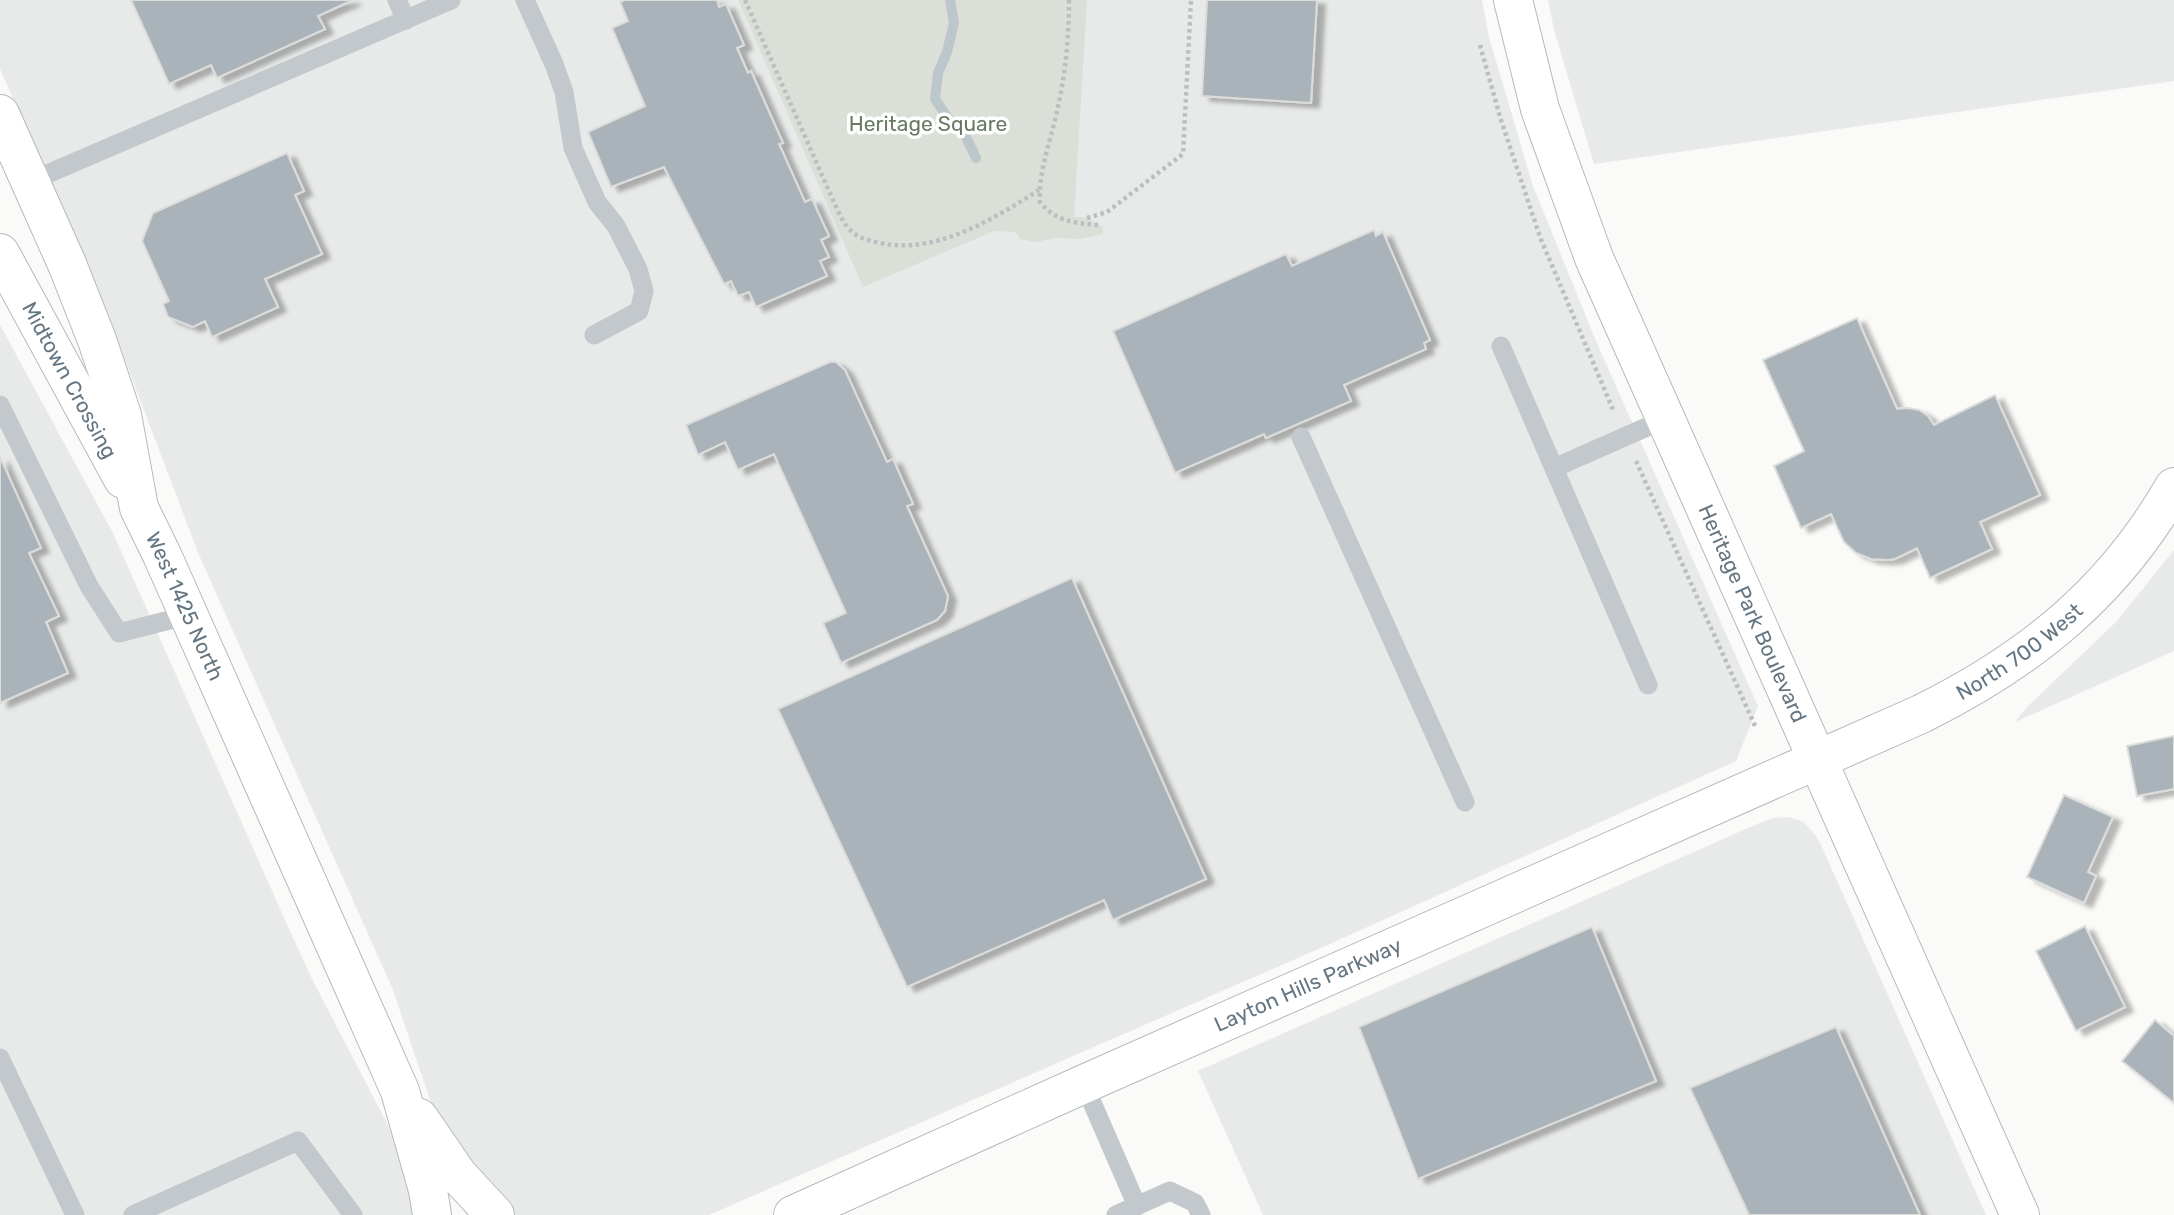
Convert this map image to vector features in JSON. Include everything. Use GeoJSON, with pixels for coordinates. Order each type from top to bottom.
{"type":"FeatureCollection","features":[{"type":"Feature","properties":{"kind":"street","name":"Heritage Park Boulevard"},"geometry":{"type":"LineString","coordinates":[[1513,0],[1540,109],[1590,246],[2020,1215]]}},
{"type":"Feature","properties":{"kind":"street","name":"West 1425 North"},"geometry":{"type":"LineString","coordinates":[[0,114],[71,275],[111,379],[122,415],[139,508],[400,1090],[428,1190],[432,1215]]}},
{"type":"Feature","properties":{"kind":"street","name":"Midtown Crossing"},"geometry":{"type":"LineString","coordinates":[[0,253],[139,508]]}},
{"type":"Feature","properties":{"kind":"street","name":"North 700 West"},"geometry":{"type":"LineString","coordinates":[[1817,760],[1964,692],[2044,639],[2081,606],[2119,566],[2156,516],[2174,486]]}},
{"type":"Feature","properties":{"kind":"street","name":"Layton Hills Parkway"},"geometry":{"type":"LineString","coordinates":[[789,1214],[1817,760]]}},
{"type":"Feature","properties":{"kind":"street","name":"West 1425 North"},"geometry":{"type":"LineString","coordinates":[[400,1090],[458,1175],[495,1215]]}},
{"type":"Feature","properties":{"kind":"lane"},"geometry":{"type":"LineString","coordinates":[[397,0],[406,20]]}},
{"type":"Feature","properties":{"kind":"lane"},"geometry":{"type":"LineString","coordinates":[[31,181],[451,0]]}},
{"type":"Feature","properties":{"kind":"lane"},"geometry":{"type":"LineString","coordinates":[[525,0],[564,92],[573,148],[597,202],[616,226],[633,258],[644,291],[639,312],[594,335]]}},
{"type":"Feature","properties":{"kind":"lane"},"geometry":{"type":"LineString","coordinates":[[1501,346],[1648,685]]}},
{"type":"Feature","properties":{"kind":"lane"},"geometry":{"type":"LineString","coordinates":[[0,405],[89,586],[119,633],[189,615]]}},
{"type":"Feature","properties":{"kind":"lane"},"geometry":{"type":"LineString","coordinates":[[1554,468],[1665,419]]}},
{"type":"Feature","properties":{"kind":"lane"},"geometry":{"type":"LineString","coordinates":[[1301,437],[1465,802]]}},
{"type":"Feature","properties":{"kind":"lane"},"geometry":{"type":"LineString","coordinates":[[0,1058],[75,1215]]}},
{"type":"Feature","properties":{"kind":"lane"},"geometry":{"type":"LineString","coordinates":[[1084,1084],[1137,1206]]}},
{"type":"Feature","properties":{"kind":"lane"},"geometry":{"type":"LineString","coordinates":[[132,1215],[298,1142],[353,1215]]}},
{"type":"Feature","properties":{"kind":"lane"},"geometry":{"type":"LineString","coordinates":[[1116,1215],[1170,1191],[1198,1209]]}},
{"type":"Feature","properties":{"kind":"path"},"geometry":{"type":"LineString","coordinates":[[745,0],[840,215],[855,234],[869,241],[899,247],[926,245],[995,217],[1040,190]]}},
{"type":"Feature","properties":{"kind":"path"},"geometry":{"type":"LineString","coordinates":[[1069,0],[1066,57],[1060,100],[1040,190],[1040,202],[1056,217],[1068,222],[1098,225]]}},
{"type":"Feature","properties":{"kind":"path"},"geometry":{"type":"LineString","coordinates":[[1087,218],[1107,212],[1183,154],[1191,0]]}},
{"type":"Feature","properties":{"kind":"shaded area"},"geometry":{"type":"Polygon","coordinates":[[[0,0],[1482,0],[1489,37],[1533,186],[1596,341],[1758,706],[1736,761],[1323,947],[709,1215],[515,1215],[496,1199],[441,1124],[431,1103],[393,990],[199,555],[109,318],[0,69],[0,0]]]}},
{"type":"Feature","properties":{"kind":"shaded area"},"geometry":{"type":"Polygon","coordinates":[[[1548,0],[2174,0],[2174,81],[1594,164],[1554,30],[1548,0]]]}},
{"type":"Feature","properties":{"kind":"shaded area"},"geometry":{"type":"Polygon","coordinates":[[[0,325],[113,533],[312,979],[393,1135],[418,1215],[0,1215],[0,325]]]}},
{"type":"Feature","properties":{"kind":"shaded area"},"geometry":{"type":"Polygon","coordinates":[[[2174,550],[2174,651],[2015,722],[2028,706],[2117,621],[2174,550]]]}},
{"type":"Feature","properties":{"kind":"shaded area"},"geometry":{"type":"Polygon","coordinates":[[[1789,817],[1804,822],[1821,845],[1986,1215],[1263,1215],[1198,1071],[1757,824],[1773,818],[1789,817]]]}},
{"type":"Feature","properties":{"kind":"green space","name":"Heritage Square"},"geometry":{"type":"Polygon","coordinates":[[[738,0],[1087,0],[1074,217],[1087,218],[1103,227],[1102,234],[1081,239],[1055,238],[1036,242],[1020,239],[1016,232],[994,231],[863,287],[738,0]]]}},
{"type":"Feature","properties":{"kind":"building"},"geometry":{"type":"Polygon","coordinates":[[[131,0],[353,0],[318,16],[325,29],[217,78],[211,65],[169,84],[131,0]]]}},
{"type":"Feature","properties":{"kind":"building"},"geometry":{"type":"Polygon","coordinates":[[[717,0],[719,7],[726,4],[744,45],[737,48],[748,73],[751,71],[783,143],[779,144],[805,202],[812,199],[829,236],[821,240],[829,257],[820,261],[827,276],[756,307],[749,292],[738,296],[731,281],[724,284],[664,167],[611,187],[588,132],[645,106],[612,28],[628,21],[620,2],[717,0]]]}},
{"type":"Feature","properties":{"kind":"building"},"geometry":{"type":"Polygon","coordinates":[[[1207,0],[1317,0],[1311,103],[1202,96],[1207,0]]]}},
{"type":"Feature","properties":{"kind":"building"},"geometry":{"type":"Polygon","coordinates":[[[287,153],[304,191],[295,195],[322,254],[265,279],[278,307],[212,337],[205,321],[193,327],[168,317],[163,304],[169,301],[142,241],[153,213],[287,153]]]}},
{"type":"Feature","properties":{"kind":"building"},"geometry":{"type":"Polygon","coordinates":[[[1374,230],[1376,236],[1383,232],[1430,340],[1424,343],[1426,349],[1344,385],[1351,401],[1266,438],[1264,434],[1175,473],[1113,331],[1286,254],[1292,266],[1374,230]]]}},
{"type":"Feature","properties":{"kind":"building"},"geometry":{"type":"Polygon","coordinates":[[[1857,318],[1897,409],[1919,410],[1928,416],[1934,425],[1995,395],[2040,495],[1980,522],[1992,549],[1930,578],[1917,548],[1887,560],[1871,559],[1856,553],[1844,542],[1831,514],[1801,528],[1774,466],[1804,451],[1763,360],[1857,318]]]}},
{"type":"Feature","properties":{"kind":"building"},"geometry":{"type":"Polygon","coordinates":[[[830,362],[836,362],[845,370],[887,462],[893,459],[913,504],[907,506],[948,596],[945,611],[937,620],[841,663],[823,623],[846,613],[774,454],[738,470],[725,442],[698,455],[686,425],[830,362]]]}},
{"type":"Feature","properties":{"kind":"building"},"geometry":{"type":"Polygon","coordinates":[[[0,457],[41,548],[29,553],[59,616],[46,622],[68,673],[0,703],[0,457]]]}},
{"type":"Feature","properties":{"kind":"building"},"geometry":{"type":"Polygon","coordinates":[[[1072,578],[1206,879],[1113,920],[1104,900],[907,987],[778,709],[1072,578]]]}},
{"type":"Feature","properties":{"kind":"building"},"geometry":{"type":"Polygon","coordinates":[[[2174,736],[2174,789],[2137,796],[2127,746],[2174,736]]]}},
{"type":"Feature","properties":{"kind":"building"},"geometry":{"type":"Polygon","coordinates":[[[2064,795],[2113,817],[2088,872],[2096,876],[2084,903],[2027,877],[2064,795]]]}},
{"type":"Feature","properties":{"kind":"building"},"geometry":{"type":"Polygon","coordinates":[[[2085,926],[2125,1007],[2076,1031],[2036,951],[2085,926]]]}},
{"type":"Feature","properties":{"kind":"building"},"geometry":{"type":"Polygon","coordinates":[[[1592,927],[1656,1081],[1418,1179],[1359,1027],[1592,927]]]}},
{"type":"Feature","properties":{"kind":"building"},"geometry":{"type":"Polygon","coordinates":[[[2155,1020],[2174,1036],[2174,1103],[2122,1061],[2155,1020]]]}},
{"type":"Feature","properties":{"kind":"building"},"geometry":{"type":"Polygon","coordinates":[[[1836,1027],[1920,1215],[1749,1215],[1690,1088],[1836,1027]]]}},
{"type":"Feature","properties":{"kind":"waterway"},"geometry":{"type":"LineString","coordinates":[[950,0],[954,23],[947,52],[938,73],[935,99],[950,121],[966,137],[976,158]]}}]}
